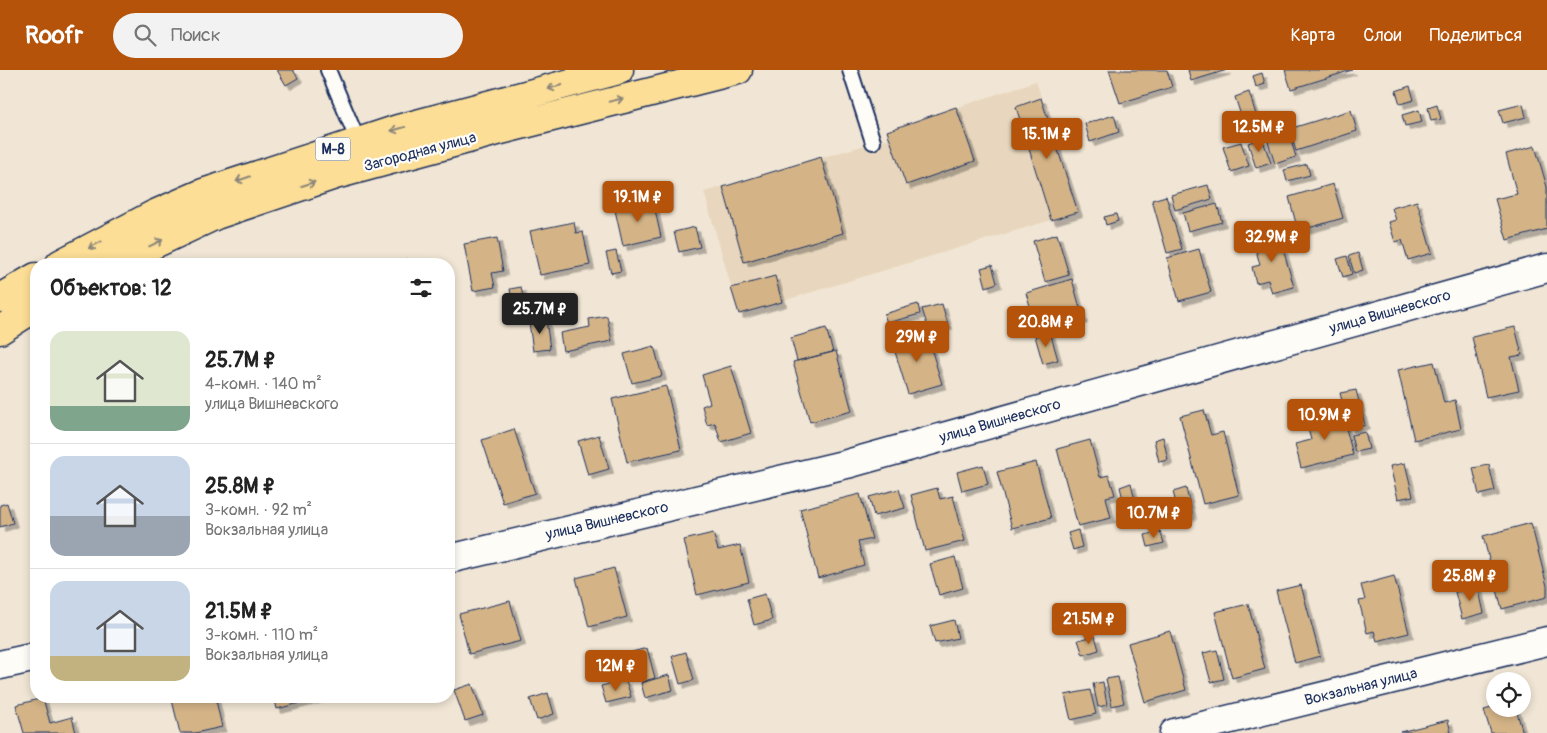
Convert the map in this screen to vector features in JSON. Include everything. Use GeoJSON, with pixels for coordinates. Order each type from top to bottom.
{"type":"FeatureCollection","features":[{"type":"Feature","properties":{"kind":"highway","name":"Загородная улица"},"geometry":{"type":"LineString","coordinates":[[71,258],[155,214],[203,193],[398,129],[619,70]]}},
{"type":"Feature","properties":{"kind":"highway","name":"Загородная улица"},"geometry":{"type":"LineString","coordinates":[[125,258],[216,216],[335,175],[501,130],[738,70]]}},
{"type":"Feature","properties":{"kind":"highway"},"geometry":{"type":"LineString","coordinates":[[0,298],[30,281]]}},
{"type":"Feature","properties":{"kind":"highway"},"geometry":{"type":"LineString","coordinates":[[0,330],[30,311]]}},
{"type":"Feature","properties":{"kind":"street","name":"улица Вишневского"},"geometry":{"type":"LineString","coordinates":[[455,557],[847,464],[1547,268]]}},
{"type":"Feature","properties":{"kind":"street","name":"Вокзальная улица"},"geometry":{"type":"LineString","coordinates":[[1174,733],[1547,641]]}},
{"type":"Feature","properties":{"kind":"street"},"geometry":{"type":"LineString","coordinates":[[0,665],[30,658]]}},
{"type":"Feature","properties":{"kind":"lane"},"geometry":{"type":"LineString","coordinates":[[328,70],[358,141]]}},
{"type":"Feature","properties":{"kind":"lane"},"geometry":{"type":"LineString","coordinates":[[850,70],[873,142]]}},
{"type":"Feature","properties":{"kind":"shaded area"},"geometry":{"type":"Polygon","coordinates":[[[1036,81],[1078,212],[739,314],[704,192],[889,138],[887,131],[1036,81]]]}},
{"type":"Feature","properties":{"kind":"building"},"geometry":{"type":"Polygon","coordinates":[[[277,70],[293,70],[298,78],[286,85],[277,70]]]}},
{"type":"Feature","properties":{"kind":"building"},"geometry":{"type":"Polygon","coordinates":[[[1109,70],[1167,70],[1172,87],[1120,103],[1109,70]]]}},
{"type":"Feature","properties":{"kind":"building"},"geometry":{"type":"Polygon","coordinates":[[[1188,70],[1227,70],[1191,81],[1188,70]]]}},
{"type":"Feature","properties":{"kind":"building"},"geometry":{"type":"Polygon","coordinates":[[[1285,70],[1352,70],[1291,89],[1285,70]]]}},
{"type":"Feature","properties":{"kind":"building"},"geometry":{"type":"Polygon","coordinates":[[[1262,73],[1265,84],[1256,87],[1253,76],[1262,73]]]}},
{"type":"Feature","properties":{"kind":"building"},"geometry":{"type":"Polygon","coordinates":[[[1410,86],[1414,100],[1400,104],[1396,91],[1410,86]]]}},
{"type":"Feature","properties":{"kind":"building"},"geometry":{"type":"Polygon","coordinates":[[[1249,92],[1258,121],[1244,125],[1235,97],[1249,92]]]}},
{"type":"Feature","properties":{"kind":"building"},"geometry":{"type":"Polygon","coordinates":[[[1041,98],[1078,212],[1051,220],[1016,107],[1041,98]]]}},
{"type":"Feature","properties":{"kind":"building"},"geometry":{"type":"Polygon","coordinates":[[[1523,104],[1526,117],[1503,123],[1499,110],[1523,104]]]}},
{"type":"Feature","properties":{"kind":"building"},"geometry":{"type":"Polygon","coordinates":[[[1437,105],[1441,119],[1431,121],[1428,108],[1437,105]]]}},
{"type":"Feature","properties":{"kind":"building"},"geometry":{"type":"Polygon","coordinates":[[[956,107],[975,161],[906,185],[887,131],[956,107]]]}},
{"type":"Feature","properties":{"kind":"building"},"geometry":{"type":"Polygon","coordinates":[[[1351,110],[1357,131],[1296,151],[1289,129],[1351,110]]]}},
{"type":"Feature","properties":{"kind":"building"},"geometry":{"type":"Polygon","coordinates":[[[1419,110],[1422,122],[1405,126],[1402,115],[1419,110]]]}},
{"type":"Feature","properties":{"kind":"building"},"geometry":{"type":"Polygon","coordinates":[[[1114,115],[1119,132],[1090,142],[1085,124],[1114,115]]]}},
{"type":"Feature","properties":{"kind":"building"},"geometry":{"type":"Polygon","coordinates":[[[1284,119],[1296,157],[1275,164],[1263,126],[1284,119]]]}},
{"type":"Feature","properties":{"kind":"building"},"geometry":{"type":"Polygon","coordinates":[[[1262,138],[1271,163],[1256,168],[1248,143],[1262,138]]]}},
{"type":"Feature","properties":{"kind":"building"},"geometry":{"type":"Polygon","coordinates":[[[1241,142],[1249,166],[1231,172],[1223,147],[1241,142]]]}},
{"type":"Feature","properties":{"kind":"building"},"geometry":{"type":"Polygon","coordinates":[[[1535,146],[1547,187],[1547,229],[1507,240],[1495,199],[1517,194],[1506,154],[1535,146]]]}},
{"type":"Feature","properties":{"kind":"building"},"geometry":{"type":"Polygon","coordinates":[[[821,157],[843,233],[744,262],[723,187],[821,157]]]}},
{"type":"Feature","properties":{"kind":"building"},"geometry":{"type":"Polygon","coordinates":[[[1307,164],[1310,175],[1287,181],[1284,170],[1307,164]]]}},
{"type":"Feature","properties":{"kind":"building"},"geometry":{"type":"Polygon","coordinates":[[[1333,184],[1343,218],[1298,231],[1289,197],[1333,184]]]}},
{"type":"Feature","properties":{"kind":"building"},"geometry":{"type":"Polygon","coordinates":[[[1208,185],[1212,199],[1175,210],[1171,195],[1208,185]]]}},
{"type":"Feature","properties":{"kind":"building"},"geometry":{"type":"Polygon","coordinates":[[[1166,196],[1182,249],[1167,253],[1152,200],[1166,196]]]}},
{"type":"Feature","properties":{"kind":"building"},"geometry":{"type":"Polygon","coordinates":[[[653,201],[661,237],[623,246],[615,210],[653,201]]]}},
{"type":"Feature","properties":{"kind":"building"},"geometry":{"type":"Polygon","coordinates":[[[1417,201],[1432,253],[1408,260],[1402,240],[1395,242],[1389,222],[1396,220],[1392,208],[1417,201]]]}},
{"type":"Feature","properties":{"kind":"building"},"geometry":{"type":"Polygon","coordinates":[[[1217,204],[1222,222],[1188,231],[1183,213],[1217,204]]]}},
{"type":"Feature","properties":{"kind":"building"},"geometry":{"type":"Polygon","coordinates":[[[1116,214],[1118,221],[1106,225],[1104,217],[1116,214]]]}},
{"type":"Feature","properties":{"kind":"building"},"geometry":{"type":"Polygon","coordinates":[[[574,222],[576,233],[583,232],[590,265],[540,275],[530,231],[574,222]]]}},
{"type":"Feature","properties":{"kind":"building"},"geometry":{"type":"Polygon","coordinates":[[[695,227],[700,247],[679,252],[674,232],[695,227]]]}},
{"type":"Feature","properties":{"kind":"building"},"geometry":{"type":"Polygon","coordinates":[[[1278,232],[1294,287],[1272,293],[1268,280],[1256,283],[1252,267],[1260,265],[1253,239],[1278,232]]]}},
{"type":"Feature","properties":{"kind":"building"},"geometry":{"type":"Polygon","coordinates":[[[1057,234],[1069,275],[1045,282],[1033,241],[1057,234]]]}},
{"type":"Feature","properties":{"kind":"building"},"geometry":{"type":"Polygon","coordinates":[[[497,238],[503,271],[492,273],[495,287],[473,291],[464,244],[497,238]]]}},
{"type":"Feature","properties":{"kind":"building"},"geometry":{"type":"Polygon","coordinates":[[[1199,249],[1211,292],[1179,301],[1167,258],[1199,249]]]}},
{"type":"Feature","properties":{"kind":"building"},"geometry":{"type":"Polygon","coordinates":[[[616,251],[621,271],[611,273],[606,253],[616,251]]]}},
{"type":"Feature","properties":{"kind":"building"},"geometry":{"type":"Polygon","coordinates":[[[1358,253],[1363,270],[1354,273],[1349,256],[1358,253]]]}},
{"type":"Feature","properties":{"kind":"building"},"geometry":{"type":"Polygon","coordinates":[[[1347,256],[1352,274],[1343,277],[1337,259],[1347,256]]]}},
{"type":"Feature","properties":{"kind":"building"},"geometry":{"type":"Polygon","coordinates":[[[992,265],[997,283],[986,287],[981,268],[992,265]]]}},
{"type":"Feature","properties":{"kind":"building"},"geometry":{"type":"Polygon","coordinates":[[[775,276],[782,302],[739,314],[731,288],[775,276]]]}},
{"type":"Feature","properties":{"kind":"building"},"geometry":{"type":"Polygon","coordinates":[[[1072,279],[1083,319],[1038,332],[1026,293],[1072,279]]]}},
{"type":"Feature","properties":{"kind":"building"},"geometry":{"type":"Polygon","coordinates":[[[521,287],[527,316],[515,318],[510,289],[521,287]]]}},
{"type":"Feature","properties":{"kind":"building"},"geometry":{"type":"Polygon","coordinates":[[[918,304],[920,314],[887,323],[884,314],[918,304]]]}},
{"type":"Feature","properties":{"kind":"building"},"geometry":{"type":"Polygon","coordinates":[[[942,304],[948,325],[929,331],[922,309],[942,304]]]}},
{"type":"Feature","properties":{"kind":"building"},"geometry":{"type":"Polygon","coordinates":[[[607,316],[612,341],[563,351],[560,333],[590,327],[589,319],[607,316]]]}},
{"type":"Feature","properties":{"kind":"building"},"geometry":{"type":"Polygon","coordinates":[[[546,319],[550,349],[533,351],[529,322],[546,319]]]}},
{"type":"Feature","properties":{"kind":"building"},"geometry":{"type":"Polygon","coordinates":[[[1515,327],[1522,355],[1511,357],[1519,390],[1486,397],[1472,337],[1515,327]]]}},
{"type":"Feature","properties":{"kind":"building"},"geometry":{"type":"Polygon","coordinates":[[[826,328],[833,352],[797,361],[791,338],[826,328]]]}},
{"type":"Feature","properties":{"kind":"building"},"geometry":{"type":"Polygon","coordinates":[[[926,332],[942,384],[908,394],[892,342],[926,332]]]}},
{"type":"Feature","properties":{"kind":"building"},"geometry":{"type":"Polygon","coordinates":[[[1050,332],[1058,360],[1043,364],[1035,336],[1050,332]]]}},
{"type":"Feature","properties":{"kind":"building"},"geometry":{"type":"Polygon","coordinates":[[[654,346],[662,376],[632,383],[624,354],[654,346]]]}},
{"type":"Feature","properties":{"kind":"building"},"geometry":{"type":"Polygon","coordinates":[[[836,351],[852,411],[810,422],[793,362],[836,351]]]}},
{"type":"Feature","properties":{"kind":"building"},"geometry":{"type":"Polygon","coordinates":[[[1434,362],[1444,403],[1455,400],[1461,429],[1414,440],[1398,370],[1434,362]]]}},
{"type":"Feature","properties":{"kind":"building"},"geometry":{"type":"Polygon","coordinates":[[[731,366],[751,433],[721,442],[715,423],[707,425],[702,406],[710,403],[702,375],[731,366]]]}},
{"type":"Feature","properties":{"kind":"building"},"geometry":{"type":"Polygon","coordinates":[[[666,386],[681,450],[627,462],[612,399],[666,386]]]}},
{"type":"Feature","properties":{"kind":"building"},"geometry":{"type":"Polygon","coordinates":[[[1356,390],[1365,425],[1349,429],[1340,393],[1356,390]]]}},
{"type":"Feature","properties":{"kind":"building"},"geometry":{"type":"Polygon","coordinates":[[[1341,409],[1353,455],[1301,468],[1295,444],[1311,440],[1307,425],[1318,423],[1317,416],[1341,409]]]}},
{"type":"Feature","properties":{"kind":"building"},"geometry":{"type":"Polygon","coordinates":[[[1204,410],[1211,435],[1223,432],[1239,495],[1203,504],[1180,416],[1204,410]]]}},
{"type":"Feature","properties":{"kind":"building"},"geometry":{"type":"Polygon","coordinates":[[[514,429],[535,493],[503,503],[482,440],[514,429]]]}},
{"type":"Feature","properties":{"kind":"building"},"geometry":{"type":"Polygon","coordinates":[[[1365,432],[1369,449],[1355,452],[1351,435],[1365,432]]]}},
{"type":"Feature","properties":{"kind":"building"},"geometry":{"type":"Polygon","coordinates":[[[599,435],[609,469],[588,475],[578,441],[599,435]]]}},
{"type":"Feature","properties":{"kind":"building"},"geometry":{"type":"Polygon","coordinates":[[[1163,437],[1168,460],[1159,462],[1154,440],[1163,437]]]}},
{"type":"Feature","properties":{"kind":"building"},"geometry":{"type":"Polygon","coordinates":[[[1090,440],[1100,477],[1109,475],[1115,495],[1106,497],[1111,518],[1078,526],[1057,449],[1090,440]]]}},
{"type":"Feature","properties":{"kind":"building"},"geometry":{"type":"Polygon","coordinates":[[[1036,462],[1051,518],[1012,528],[997,472],[1036,462]]]}},
{"type":"Feature","properties":{"kind":"building"},"geometry":{"type":"Polygon","coordinates":[[[1405,463],[1413,496],[1398,499],[1390,466],[1405,463]]]}},
{"type":"Feature","properties":{"kind":"building"},"geometry":{"type":"Polygon","coordinates":[[[983,465],[988,484],[962,491],[957,472],[983,465]]]}},
{"type":"Feature","properties":{"kind":"building"},"geometry":{"type":"Polygon","coordinates":[[[1489,465],[1495,491],[1479,495],[1473,468],[1489,465]]]}},
{"type":"Feature","properties":{"kind":"building"},"geometry":{"type":"Polygon","coordinates":[[[1131,483],[1137,508],[1126,511],[1120,487],[1131,483]]]}},
{"type":"Feature","properties":{"kind":"building"},"geometry":{"type":"Polygon","coordinates":[[[937,488],[940,499],[953,496],[965,541],[925,551],[911,495],[937,488]]]}},
{"type":"Feature","properties":{"kind":"building"},"geometry":{"type":"Polygon","coordinates":[[[1186,488],[1192,515],[1180,518],[1173,492],[1186,488]]]}},
{"type":"Feature","properties":{"kind":"building"},"geometry":{"type":"Polygon","coordinates":[[[899,489],[905,508],[874,516],[869,497],[899,489]]]}},
{"type":"Feature","properties":{"kind":"building"},"geometry":{"type":"Polygon","coordinates":[[[860,494],[872,539],[858,542],[864,565],[818,578],[800,509],[860,494]]]}},
{"type":"Feature","properties":{"kind":"building"},"geometry":{"type":"Polygon","coordinates":[[[7,503],[13,523],[0,527],[0,505],[7,503]]]}},
{"type":"Feature","properties":{"kind":"building"},"geometry":{"type":"Polygon","coordinates":[[[1531,523],[1547,586],[1547,597],[1502,609],[1483,536],[1531,523]]]}},
{"type":"Feature","properties":{"kind":"building"},"geometry":{"type":"Polygon","coordinates":[[[1078,530],[1082,547],[1073,550],[1068,533],[1078,530]]]}},
{"type":"Feature","properties":{"kind":"building"},"geometry":{"type":"Polygon","coordinates":[[[1160,531],[1164,543],[1148,547],[1145,535],[1160,531]]]}},
{"type":"Feature","properties":{"kind":"building"},"geometry":{"type":"Polygon","coordinates":[[[713,533],[718,550],[740,545],[749,582],[697,595],[684,540],[713,533]]]}},
{"type":"Feature","properties":{"kind":"building"},"geometry":{"type":"Polygon","coordinates":[[[955,557],[963,588],[939,595],[930,564],[955,557]]]}},
{"type":"Feature","properties":{"kind":"building"},"geometry":{"type":"Polygon","coordinates":[[[614,568],[627,617],[589,627],[576,578],[614,568]]]}},
{"type":"Feature","properties":{"kind":"building"},"geometry":{"type":"Polygon","coordinates":[[[1394,576],[1409,633],[1377,641],[1374,631],[1367,633],[1359,601],[1365,600],[1361,585],[1394,576]]]}},
{"type":"Feature","properties":{"kind":"building"},"geometry":{"type":"Polygon","coordinates":[[[1301,585],[1320,656],[1295,663],[1276,591],[1301,585]]]}},
{"type":"Feature","properties":{"kind":"building"},"geometry":{"type":"Polygon","coordinates":[[[1478,586],[1484,613],[1462,619],[1455,592],[1478,586]]]}},
{"type":"Feature","properties":{"kind":"building"},"geometry":{"type":"Polygon","coordinates":[[[765,594],[772,620],[754,625],[747,599],[765,594]]]}},
{"type":"Feature","properties":{"kind":"building"},"geometry":{"type":"Polygon","coordinates":[[[510,601],[521,641],[469,654],[459,614],[510,601]]]}},
{"type":"Feature","properties":{"kind":"building"},"geometry":{"type":"Polygon","coordinates":[[[1248,604],[1265,669],[1232,678],[1215,612],[1248,604]]]}},
{"type":"Feature","properties":{"kind":"building"},"geometry":{"type":"Polygon","coordinates":[[[954,620],[958,638],[935,643],[930,626],[954,620]]]}},
{"type":"Feature","properties":{"kind":"building"},"geometry":{"type":"Polygon","coordinates":[[[1170,631],[1186,690],[1145,702],[1128,643],[1170,631]]]}},
{"type":"Feature","properties":{"kind":"building"},"geometry":{"type":"Polygon","coordinates":[[[1095,636],[1099,650],[1083,655],[1078,640],[1095,636]]]}},
{"type":"Feature","properties":{"kind":"building"},"geometry":{"type":"Polygon","coordinates":[[[647,648],[655,678],[641,682],[632,652],[647,648]]]}},
{"type":"Feature","properties":{"kind":"building"},"geometry":{"type":"Polygon","coordinates":[[[1217,650],[1224,679],[1211,682],[1203,653],[1217,650]]]}},
{"type":"Feature","properties":{"kind":"building"},"geometry":{"type":"Polygon","coordinates":[[[686,652],[694,680],[680,684],[672,656],[686,652]]]}},
{"type":"Feature","properties":{"kind":"building"},"geometry":{"type":"Polygon","coordinates":[[[669,675],[673,690],[645,698],[641,683],[669,675]]]}},
{"type":"Feature","properties":{"kind":"building"},"geometry":{"type":"Polygon","coordinates":[[[1118,677],[1124,703],[1112,706],[1106,679],[1118,677]]]}},
{"type":"Feature","properties":{"kind":"building"},"geometry":{"type":"Polygon","coordinates":[[[626,680],[631,697],[606,703],[601,686],[626,680]]]}},
{"type":"Feature","properties":{"kind":"building"},"geometry":{"type":"Polygon","coordinates":[[[1103,682],[1107,705],[1098,707],[1093,684],[1103,682]]]}},
{"type":"Feature","properties":{"kind":"building"},"geometry":{"type":"Polygon","coordinates":[[[472,684],[483,715],[465,721],[455,690],[472,684]]]}},
{"type":"Feature","properties":{"kind":"building"},"geometry":{"type":"Polygon","coordinates":[[[1090,690],[1096,714],[1071,720],[1065,695],[1090,690]]]}},
{"type":"Feature","properties":{"kind":"building"},"geometry":{"type":"Polygon","coordinates":[[[548,693],[554,714],[537,720],[530,699],[548,693]]]}},
{"type":"Feature","properties":{"kind":"building"},"geometry":{"type":"Polygon","coordinates":[[[30,701],[30,703],[44,703],[50,723],[72,717],[76,733],[24,733],[16,705],[30,701]]]}},
{"type":"Feature","properties":{"kind":"building"},"geometry":{"type":"Polygon","coordinates":[[[173,703],[217,703],[222,727],[195,733],[180,733],[173,703]]]}},
{"type":"Feature","properties":{"kind":"building"},"geometry":{"type":"Polygon","coordinates":[[[276,703],[300,703],[277,709],[276,703]]]}},
{"type":"Feature","properties":{"kind":"building"},"geometry":{"type":"Polygon","coordinates":[[[1486,717],[1518,717],[1523,733],[1491,733],[1486,717]]]}},
{"type":"Feature","properties":{"kind":"building"},"geometry":{"type":"Polygon","coordinates":[[[1448,720],[1451,733],[1400,732],[1448,720]]]}}]}
